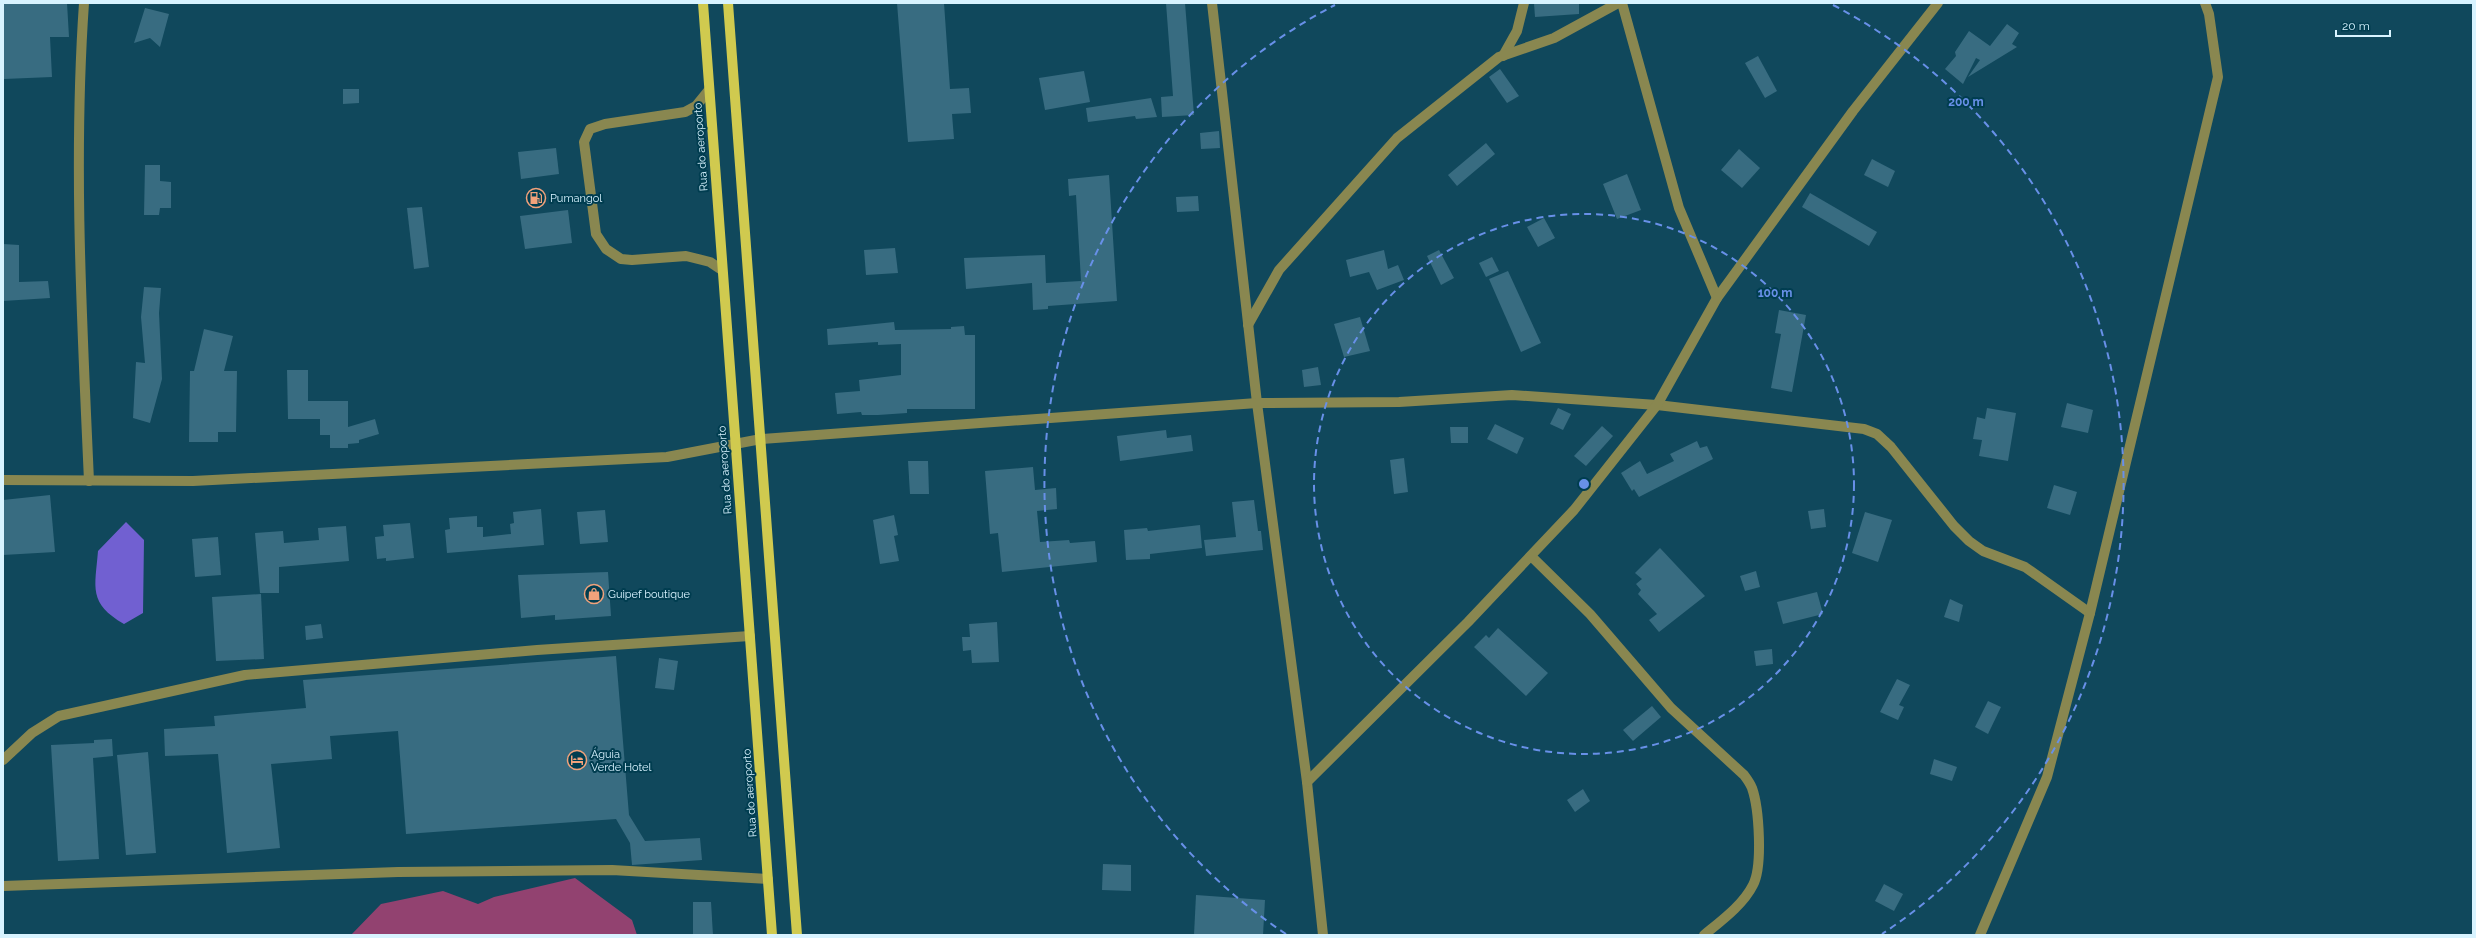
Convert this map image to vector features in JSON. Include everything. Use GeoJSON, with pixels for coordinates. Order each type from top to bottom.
{"type":"FeatureCollection","features":[{"type":"Feature","properties":{"kind":"main road","name":"Rua do aeroporto"},"geometry":{"type":"LineString","coordinates":[[703,3],[772,935]]}},
{"type":"Feature","properties":{"kind":"main road"},"geometry":{"type":"LineString","coordinates":[[728,3],[797,935]]}},
{"type":"Feature","properties":{"kind":"street"},"geometry":{"type":"LineString","coordinates":[[84,3],[81,46],[79,243],[89,481]]}},
{"type":"Feature","properties":{"kind":"street"},"geometry":{"type":"LineString","coordinates":[[1212,3],[1256,403],[1307,782],[1323,935]]}},
{"type":"Feature","properties":{"kind":"street"},"geometry":{"type":"LineString","coordinates":[[1503,56],[1517,31],[1524,3]]}},
{"type":"Feature","properties":{"kind":"street"},"geometry":{"type":"LineString","coordinates":[[1248,325],[1279,270],[1396,138],[1503,56],[1554,38],[1618,3]]}},
{"type":"Feature","properties":{"kind":"street"},"geometry":{"type":"LineString","coordinates":[[1622,3],[1679,208],[1717,298]]}},
{"type":"Feature","properties":{"kind":"street"},"geometry":{"type":"LineString","coordinates":[[1307,782],[1468,622],[1574,510],[1657,406],[1717,298],[1853,111],[1938,3]]}},
{"type":"Feature","properties":{"kind":"street"},"geometry":{"type":"LineString","coordinates":[[1980,935],[2047,777],[2090,613],[2218,77],[2209,14],[2205,3]]}},
{"type":"Feature","properties":{"kind":"street"},"geometry":{"type":"LineString","coordinates":[[709,90],[696,106],[685,112],[605,124],[590,129],[584,142],[596,234],[606,249],[621,259],[632,260],[686,256],[710,262],[722,270]]}},
{"type":"Feature","properties":{"kind":"street"},"geometry":{"type":"LineString","coordinates":[[3,480],[193,481],[667,457],[761,440],[1256,403],[1399,402],[1512,395],[1657,406],[1864,430],[1877,434],[1890,447],[1969,541],[1983,551],[2025,567],[2090,613]]}},
{"type":"Feature","properties":{"kind":"street"},"geometry":{"type":"LineString","coordinates":[[1531,556],[1590,614],[1671,708],[1744,775],[1752,788],[1757,821],[1758,868],[1754,884],[1743,900],[1704,935]]}},
{"type":"Feature","properties":{"kind":"street"},"geometry":{"type":"LineString","coordinates":[[3,760],[32,733],[59,716],[245,675],[537,650],[750,636]]}},
{"type":"Feature","properties":{"kind":"street"},"geometry":{"type":"LineString","coordinates":[[3,886],[398,872],[612,870],[768,879]]}},
{"type":"Feature","properties":{"kind":"shaded area"},"geometry":{"type":"Polygon","coordinates":[[[126,522],[144,540],[143,613],[124,624],[104,609],[96,594],[95,585],[98,551],[126,522]]]}},
{"type":"Feature","properties":{"kind":"shaded area"},"geometry":{"type":"Polygon","coordinates":[[[575,878],[632,920],[637,935],[351,935],[381,904],[443,891],[478,904],[494,897],[575,878]]]}},
{"type":"Feature","properties":{"kind":"building"},"geometry":{"type":"Polygon","coordinates":[[[3,3],[67,3],[69,37],[50,37],[52,77],[4,79],[3,3]]]}},
{"type":"Feature","properties":{"kind":"building"},"geometry":{"type":"Polygon","coordinates":[[[897,3],[944,3],[950,89],[969,88],[971,113],[952,114],[954,139],[908,142],[897,3]]]}},
{"type":"Feature","properties":{"kind":"building"},"geometry":{"type":"Polygon","coordinates":[[[1166,3],[1185,3],[1194,115],[1162,117],[1161,97],[1173,96],[1166,3]]]}},
{"type":"Feature","properties":{"kind":"building"},"geometry":{"type":"Polygon","coordinates":[[[1534,3],[1579,3],[1579,14],[1535,17],[1534,3]]]}},
{"type":"Feature","properties":{"kind":"building"},"geometry":{"type":"Polygon","coordinates":[[[145,8],[169,14],[160,47],[150,38],[134,43],[145,8]]]}},
{"type":"Feature","properties":{"kind":"building"},"geometry":{"type":"Polygon","coordinates":[[[2007,24],[2019,33],[2012,44],[2017,47],[1968,77],[1980,60],[1976,58],[1963,84],[1945,69],[1956,56],[1955,52],[1969,31],[1990,46],[2007,24]]]}},
{"type":"Feature","properties":{"kind":"building"},"geometry":{"type":"Polygon","coordinates":[[[1758,56],[1777,91],[1765,98],[1745,63],[1758,56]]]}},
{"type":"Feature","properties":{"kind":"building"},"geometry":{"type":"Polygon","coordinates":[[[1500,69],[1519,96],[1507,103],[1489,77],[1500,69]]]}},
{"type":"Feature","properties":{"kind":"building"},"geometry":{"type":"Polygon","coordinates":[[[1084,71],[1090,102],[1045,110],[1039,78],[1084,71]]]}},
{"type":"Feature","properties":{"kind":"building"},"geometry":{"type":"Polygon","coordinates":[[[343,89],[359,89],[359,103],[343,104],[343,89]]]}},
{"type":"Feature","properties":{"kind":"building"},"geometry":{"type":"Polygon","coordinates":[[[1151,98],[1157,117],[1136,119],[1135,116],[1088,122],[1086,108],[1151,98]]]}},
{"type":"Feature","properties":{"kind":"building"},"geometry":{"type":"Polygon","coordinates":[[[1219,131],[1220,148],[1201,149],[1200,133],[1219,131]]]}},
{"type":"Feature","properties":{"kind":"building"},"geometry":{"type":"Polygon","coordinates":[[[1486,143],[1495,154],[1457,186],[1448,175],[1486,143]]]}},
{"type":"Feature","properties":{"kind":"building"},"geometry":{"type":"Polygon","coordinates":[[[556,148],[559,174],[521,179],[518,152],[556,148]]]}},
{"type":"Feature","properties":{"kind":"building"},"geometry":{"type":"Polygon","coordinates":[[[1739,149],[1760,168],[1742,188],[1721,170],[1739,149]]]}},
{"type":"Feature","properties":{"kind":"building"},"geometry":{"type":"Polygon","coordinates":[[[1872,159],[1895,171],[1888,187],[1864,175],[1872,159]]]}},
{"type":"Feature","properties":{"kind":"building"},"geometry":{"type":"Polygon","coordinates":[[[145,165],[160,165],[160,181],[171,182],[171,208],[160,208],[159,215],[144,215],[145,165]]]}},
{"type":"Feature","properties":{"kind":"building"},"geometry":{"type":"Polygon","coordinates":[[[1627,174],[1641,210],[1617,219],[1603,184],[1627,174]]]}},
{"type":"Feature","properties":{"kind":"building"},"geometry":{"type":"Polygon","coordinates":[[[1109,175],[1117,301],[1048,306],[1048,309],[1033,310],[1032,283],[966,289],[964,258],[1045,255],[1046,283],[1081,281],[1076,195],[1069,196],[1068,179],[1109,175]]]}},
{"type":"Feature","properties":{"kind":"building"},"geometry":{"type":"Polygon","coordinates":[[[1810,193],[1877,232],[1869,246],[1802,207],[1810,193]]]}},
{"type":"Feature","properties":{"kind":"building"},"geometry":{"type":"Polygon","coordinates":[[[1198,196],[1199,211],[1177,212],[1176,197],[1198,196]]]}},
{"type":"Feature","properties":{"kind":"building"},"geometry":{"type":"Polygon","coordinates":[[[422,207],[429,267],[414,269],[407,208],[422,207]]]}},
{"type":"Feature","properties":{"kind":"building"},"geometry":{"type":"Polygon","coordinates":[[[568,210],[572,243],[525,249],[520,216],[568,210]]]}},
{"type":"Feature","properties":{"kind":"building"},"geometry":{"type":"Polygon","coordinates":[[[1544,218],[1555,238],[1538,247],[1527,227],[1544,218]]]}},
{"type":"Feature","properties":{"kind":"building"},"geometry":{"type":"Polygon","coordinates":[[[3,244],[19,245],[19,282],[48,281],[50,298],[3,301],[3,244]]]}},
{"type":"Feature","properties":{"kind":"building"},"geometry":{"type":"Polygon","coordinates":[[[895,248],[898,273],[866,275],[864,250],[895,248]]]}},
{"type":"Feature","properties":{"kind":"building"},"geometry":{"type":"Polygon","coordinates":[[[1384,250],[1388,269],[1398,265],[1404,280],[1377,290],[1369,272],[1350,277],[1346,260],[1384,250]]]}},
{"type":"Feature","properties":{"kind":"building"},"geometry":{"type":"Polygon","coordinates":[[[1439,250],[1454,278],[1441,285],[1427,256],[1439,250]]]}},
{"type":"Feature","properties":{"kind":"building"},"geometry":{"type":"Polygon","coordinates":[[[1492,257],[1499,271],[1486,277],[1479,263],[1492,257]]]}},
{"type":"Feature","properties":{"kind":"building"},"geometry":{"type":"Polygon","coordinates":[[[1508,271],[1541,343],[1521,352],[1489,279],[1508,271]]]}},
{"type":"Feature","properties":{"kind":"building"},"geometry":{"type":"Polygon","coordinates":[[[144,287],[161,288],[159,313],[162,379],[150,423],[133,418],[136,362],[145,363],[141,317],[144,287]]]}},
{"type":"Feature","properties":{"kind":"building"},"geometry":{"type":"Polygon","coordinates":[[[1779,310],[1806,315],[1792,392],[1771,388],[1781,334],[1775,333],[1779,310]]]}},
{"type":"Feature","properties":{"kind":"building"},"geometry":{"type":"Polygon","coordinates":[[[1360,317],[1370,351],[1344,357],[1334,324],[1360,317]]]}},
{"type":"Feature","properties":{"kind":"building"},"geometry":{"type":"Polygon","coordinates":[[[894,322],[895,330],[951,329],[951,327],[964,326],[965,335],[975,335],[975,409],[907,409],[907,413],[878,415],[862,415],[861,412],[837,414],[835,393],[860,391],[859,380],[901,375],[901,344],[878,345],[878,342],[828,345],[827,329],[894,322]]]}},
{"type":"Feature","properties":{"kind":"building"},"geometry":{"type":"Polygon","coordinates":[[[204,329],[233,336],[224,371],[237,371],[236,432],[218,432],[218,442],[189,442],[190,371],[194,371],[204,329]]]}},
{"type":"Feature","properties":{"kind":"building"},"geometry":{"type":"Polygon","coordinates":[[[1318,367],[1321,385],[1304,387],[1302,370],[1318,367]]]}},
{"type":"Feature","properties":{"kind":"building"},"geometry":{"type":"Polygon","coordinates":[[[287,370],[308,370],[308,401],[348,401],[348,427],[375,419],[379,434],[359,440],[359,443],[348,444],[348,448],[330,448],[330,435],[320,435],[320,419],[288,419],[287,370]]]}},
{"type":"Feature","properties":{"kind":"building"},"geometry":{"type":"Polygon","coordinates":[[[2067,403],[2093,410],[2088,433],[2061,427],[2067,403]]]}},
{"type":"Feature","properties":{"kind":"building"},"geometry":{"type":"Polygon","coordinates":[[[1558,408],[1571,414],[1563,430],[1550,424],[1558,408]]]}},
{"type":"Feature","properties":{"kind":"building"},"geometry":{"type":"Polygon","coordinates":[[[1987,408],[2016,413],[2008,461],[1979,456],[1982,440],[1973,439],[1977,417],[1985,419],[1987,408]]]}},
{"type":"Feature","properties":{"kind":"building"},"geometry":{"type":"Polygon","coordinates":[[[1495,424],[1524,438],[1517,454],[1487,439],[1495,424]]]}},
{"type":"Feature","properties":{"kind":"building"},"geometry":{"type":"Polygon","coordinates":[[[1602,426],[1613,436],[1586,466],[1574,456],[1602,426]]]}},
{"type":"Feature","properties":{"kind":"building"},"geometry":{"type":"Polygon","coordinates":[[[1450,427],[1468,427],[1468,443],[1451,443],[1450,427]]]}},
{"type":"Feature","properties":{"kind":"building"},"geometry":{"type":"Polygon","coordinates":[[[1166,430],[1167,438],[1191,435],[1193,451],[1120,461],[1117,436],[1166,430]]]}},
{"type":"Feature","properties":{"kind":"building"},"geometry":{"type":"Polygon","coordinates":[[[1697,441],[1700,448],[1707,446],[1713,459],[1639,497],[1634,489],[1632,491],[1621,473],[1640,461],[1647,474],[1674,461],[1670,454],[1697,441]]]}},
{"type":"Feature","properties":{"kind":"building"},"geometry":{"type":"Polygon","coordinates":[[[1404,458],[1408,492],[1394,494],[1390,460],[1404,458]]]}},
{"type":"Feature","properties":{"kind":"building"},"geometry":{"type":"Polygon","coordinates":[[[908,461],[928,461],[929,494],[910,494],[908,461]]]}},
{"type":"Feature","properties":{"kind":"building"},"geometry":{"type":"Polygon","coordinates":[[[1033,467],[1035,490],[1056,488],[1057,509],[1037,511],[1040,542],[1069,540],[1070,543],[1095,541],[1097,562],[1002,572],[998,533],[990,534],[985,471],[1033,467]]]}},
{"type":"Feature","properties":{"kind":"building"},"geometry":{"type":"Polygon","coordinates":[[[2054,485],[2077,492],[2070,515],[2047,508],[2054,485]]]}},
{"type":"Feature","properties":{"kind":"building"},"geometry":{"type":"Polygon","coordinates":[[[50,495],[55,552],[3,555],[3,500],[50,495]]]}},
{"type":"Feature","properties":{"kind":"building"},"geometry":{"type":"Polygon","coordinates":[[[1254,500],[1258,531],[1261,531],[1263,550],[1206,556],[1204,540],[1236,537],[1232,502],[1254,500]]]}},
{"type":"Feature","properties":{"kind":"building"},"geometry":{"type":"Polygon","coordinates":[[[541,509],[544,545],[447,553],[445,530],[450,529],[449,518],[477,516],[477,527],[483,527],[483,537],[511,534],[510,524],[514,523],[513,512],[541,509]]]}},
{"type":"Feature","properties":{"kind":"building"},"geometry":{"type":"Polygon","coordinates":[[[1824,509],[1826,527],[1811,529],[1808,511],[1824,509]]]}},
{"type":"Feature","properties":{"kind":"building"},"geometry":{"type":"Polygon","coordinates":[[[605,510],[608,542],[580,544],[577,512],[605,510]]]}},
{"type":"Feature","properties":{"kind":"building"},"geometry":{"type":"Polygon","coordinates":[[[1865,512],[1892,520],[1878,562],[1852,553],[1865,512]]]}},
{"type":"Feature","properties":{"kind":"building"},"geometry":{"type":"Polygon","coordinates":[[[894,515],[898,535],[894,536],[899,561],[880,564],[873,520],[894,515]]]}},
{"type":"Feature","properties":{"kind":"building"},"geometry":{"type":"Polygon","coordinates":[[[410,523],[414,558],[386,561],[386,558],[377,559],[375,537],[384,536],[383,525],[410,523]]]}},
{"type":"Feature","properties":{"kind":"building"},"geometry":{"type":"Polygon","coordinates":[[[1200,525],[1202,548],[1150,554],[1150,559],[1126,560],[1124,530],[1147,528],[1148,531],[1200,525]]]}},
{"type":"Feature","properties":{"kind":"building"},"geometry":{"type":"Polygon","coordinates":[[[346,526],[349,561],[279,567],[279,593],[260,593],[255,533],[283,531],[284,543],[319,540],[318,528],[346,526]]]}},
{"type":"Feature","properties":{"kind":"building"},"geometry":{"type":"Polygon","coordinates":[[[218,537],[221,575],[195,577],[192,539],[218,537]]]}},
{"type":"Feature","properties":{"kind":"building"},"geometry":{"type":"Polygon","coordinates":[[[1660,548],[1705,596],[1659,632],[1649,620],[1657,614],[1638,594],[1641,590],[1636,584],[1642,579],[1635,573],[1660,548]]]}},
{"type":"Feature","properties":{"kind":"building"},"geometry":{"type":"Polygon","coordinates":[[[1756,571],[1760,587],[1745,591],[1740,576],[1756,571]]]}},
{"type":"Feature","properties":{"kind":"building"},"geometry":{"type":"Polygon","coordinates":[[[608,572],[611,616],[555,620],[555,615],[521,618],[518,575],[608,572]]]}},
{"type":"Feature","properties":{"kind":"building"},"geometry":{"type":"Polygon","coordinates":[[[1817,592],[1823,614],[1783,624],[1777,602],[1817,592]]]}},
{"type":"Feature","properties":{"kind":"building"},"geometry":{"type":"Polygon","coordinates":[[[261,594],[264,659],[216,661],[212,597],[261,594]]]}},
{"type":"Feature","properties":{"kind":"building"},"geometry":{"type":"Polygon","coordinates":[[[1950,599],[1963,605],[1959,622],[1944,617],[1950,599]]]}},
{"type":"Feature","properties":{"kind":"building"},"geometry":{"type":"Polygon","coordinates":[[[997,622],[999,662],[972,663],[971,650],[963,651],[962,637],[970,637],[969,624],[997,622]]]}},
{"type":"Feature","properties":{"kind":"building"},"geometry":{"type":"Polygon","coordinates":[[[321,624],[323,638],[306,640],[305,626],[321,624]]]}},
{"type":"Feature","properties":{"kind":"building"},"geometry":{"type":"Polygon","coordinates":[[[1498,628],[1548,673],[1526,696],[1474,647],[1486,635],[1489,638],[1498,628]]]}},
{"type":"Feature","properties":{"kind":"building"},"geometry":{"type":"Polygon","coordinates":[[[1772,649],[1773,664],[1756,666],[1754,651],[1772,649]]]}},
{"type":"Feature","properties":{"kind":"building"},"geometry":{"type":"Polygon","coordinates":[[[616,656],[629,815],[645,841],[700,838],[702,860],[632,865],[630,843],[616,819],[406,834],[398,731],[330,736],[332,759],[271,764],[280,848],[227,853],[218,754],[165,756],[164,729],[215,726],[214,716],[306,708],[303,680],[616,656]]]}},
{"type":"Feature","properties":{"kind":"building"},"geometry":{"type":"Polygon","coordinates":[[[659,658],[678,661],[674,690],[655,688],[659,658]]]}},
{"type":"Feature","properties":{"kind":"building"},"geometry":{"type":"Polygon","coordinates":[[[1897,679],[1910,685],[1899,705],[1904,707],[1898,720],[1880,712],[1897,679]]]}},
{"type":"Feature","properties":{"kind":"building"},"geometry":{"type":"Polygon","coordinates":[[[1988,701],[2001,707],[1988,734],[1975,727],[1988,701]]]}},
{"type":"Feature","properties":{"kind":"building"},"geometry":{"type":"Polygon","coordinates":[[[1652,706],[1661,717],[1633,741],[1623,730],[1652,706]]]}},
{"type":"Feature","properties":{"kind":"building"},"geometry":{"type":"Polygon","coordinates":[[[112,739],[113,756],[93,758],[99,859],[58,861],[51,745],[94,743],[94,740],[112,739]]]}},
{"type":"Feature","properties":{"kind":"building"},"geometry":{"type":"Polygon","coordinates":[[[148,752],[156,853],[126,855],[117,755],[148,752]]]}},
{"type":"Feature","properties":{"kind":"building"},"geometry":{"type":"Polygon","coordinates":[[[1934,759],[1957,767],[1952,781],[1930,774],[1934,759]]]}},
{"type":"Feature","properties":{"kind":"building"},"geometry":{"type":"Polygon","coordinates":[[[1583,789],[1590,801],[1575,812],[1567,800],[1583,789]]]}},
{"type":"Feature","properties":{"kind":"building"},"geometry":{"type":"Polygon","coordinates":[[[1103,864],[1131,865],[1131,891],[1102,890],[1103,864]]]}},
{"type":"Feature","properties":{"kind":"building"},"geometry":{"type":"Polygon","coordinates":[[[1884,884],[1903,894],[1894,911],[1875,901],[1884,884]]]}},
{"type":"Feature","properties":{"kind":"building"},"geometry":{"type":"Polygon","coordinates":[[[1196,895],[1265,900],[1263,935],[1194,935],[1196,895]]]}},
{"type":"Feature","properties":{"kind":"building"},"geometry":{"type":"Polygon","coordinates":[[[693,902],[711,902],[713,935],[693,935],[693,902]]]}},
{"type":"Feature","properties":{"kind":"place","name":"Pumangol"},"geometry":{"type":"Point","coordinates":[536,198]}},
{"type":"Feature","properties":{"kind":"place","name":"Guipef boutique"},"geometry":{"type":"Point","coordinates":[594,594]}},
{"type":"Feature","properties":{"kind":"place","name":"Águia Verde Hotel"},"geometry":{"type":"Point","coordinates":[577,760]}}]}
